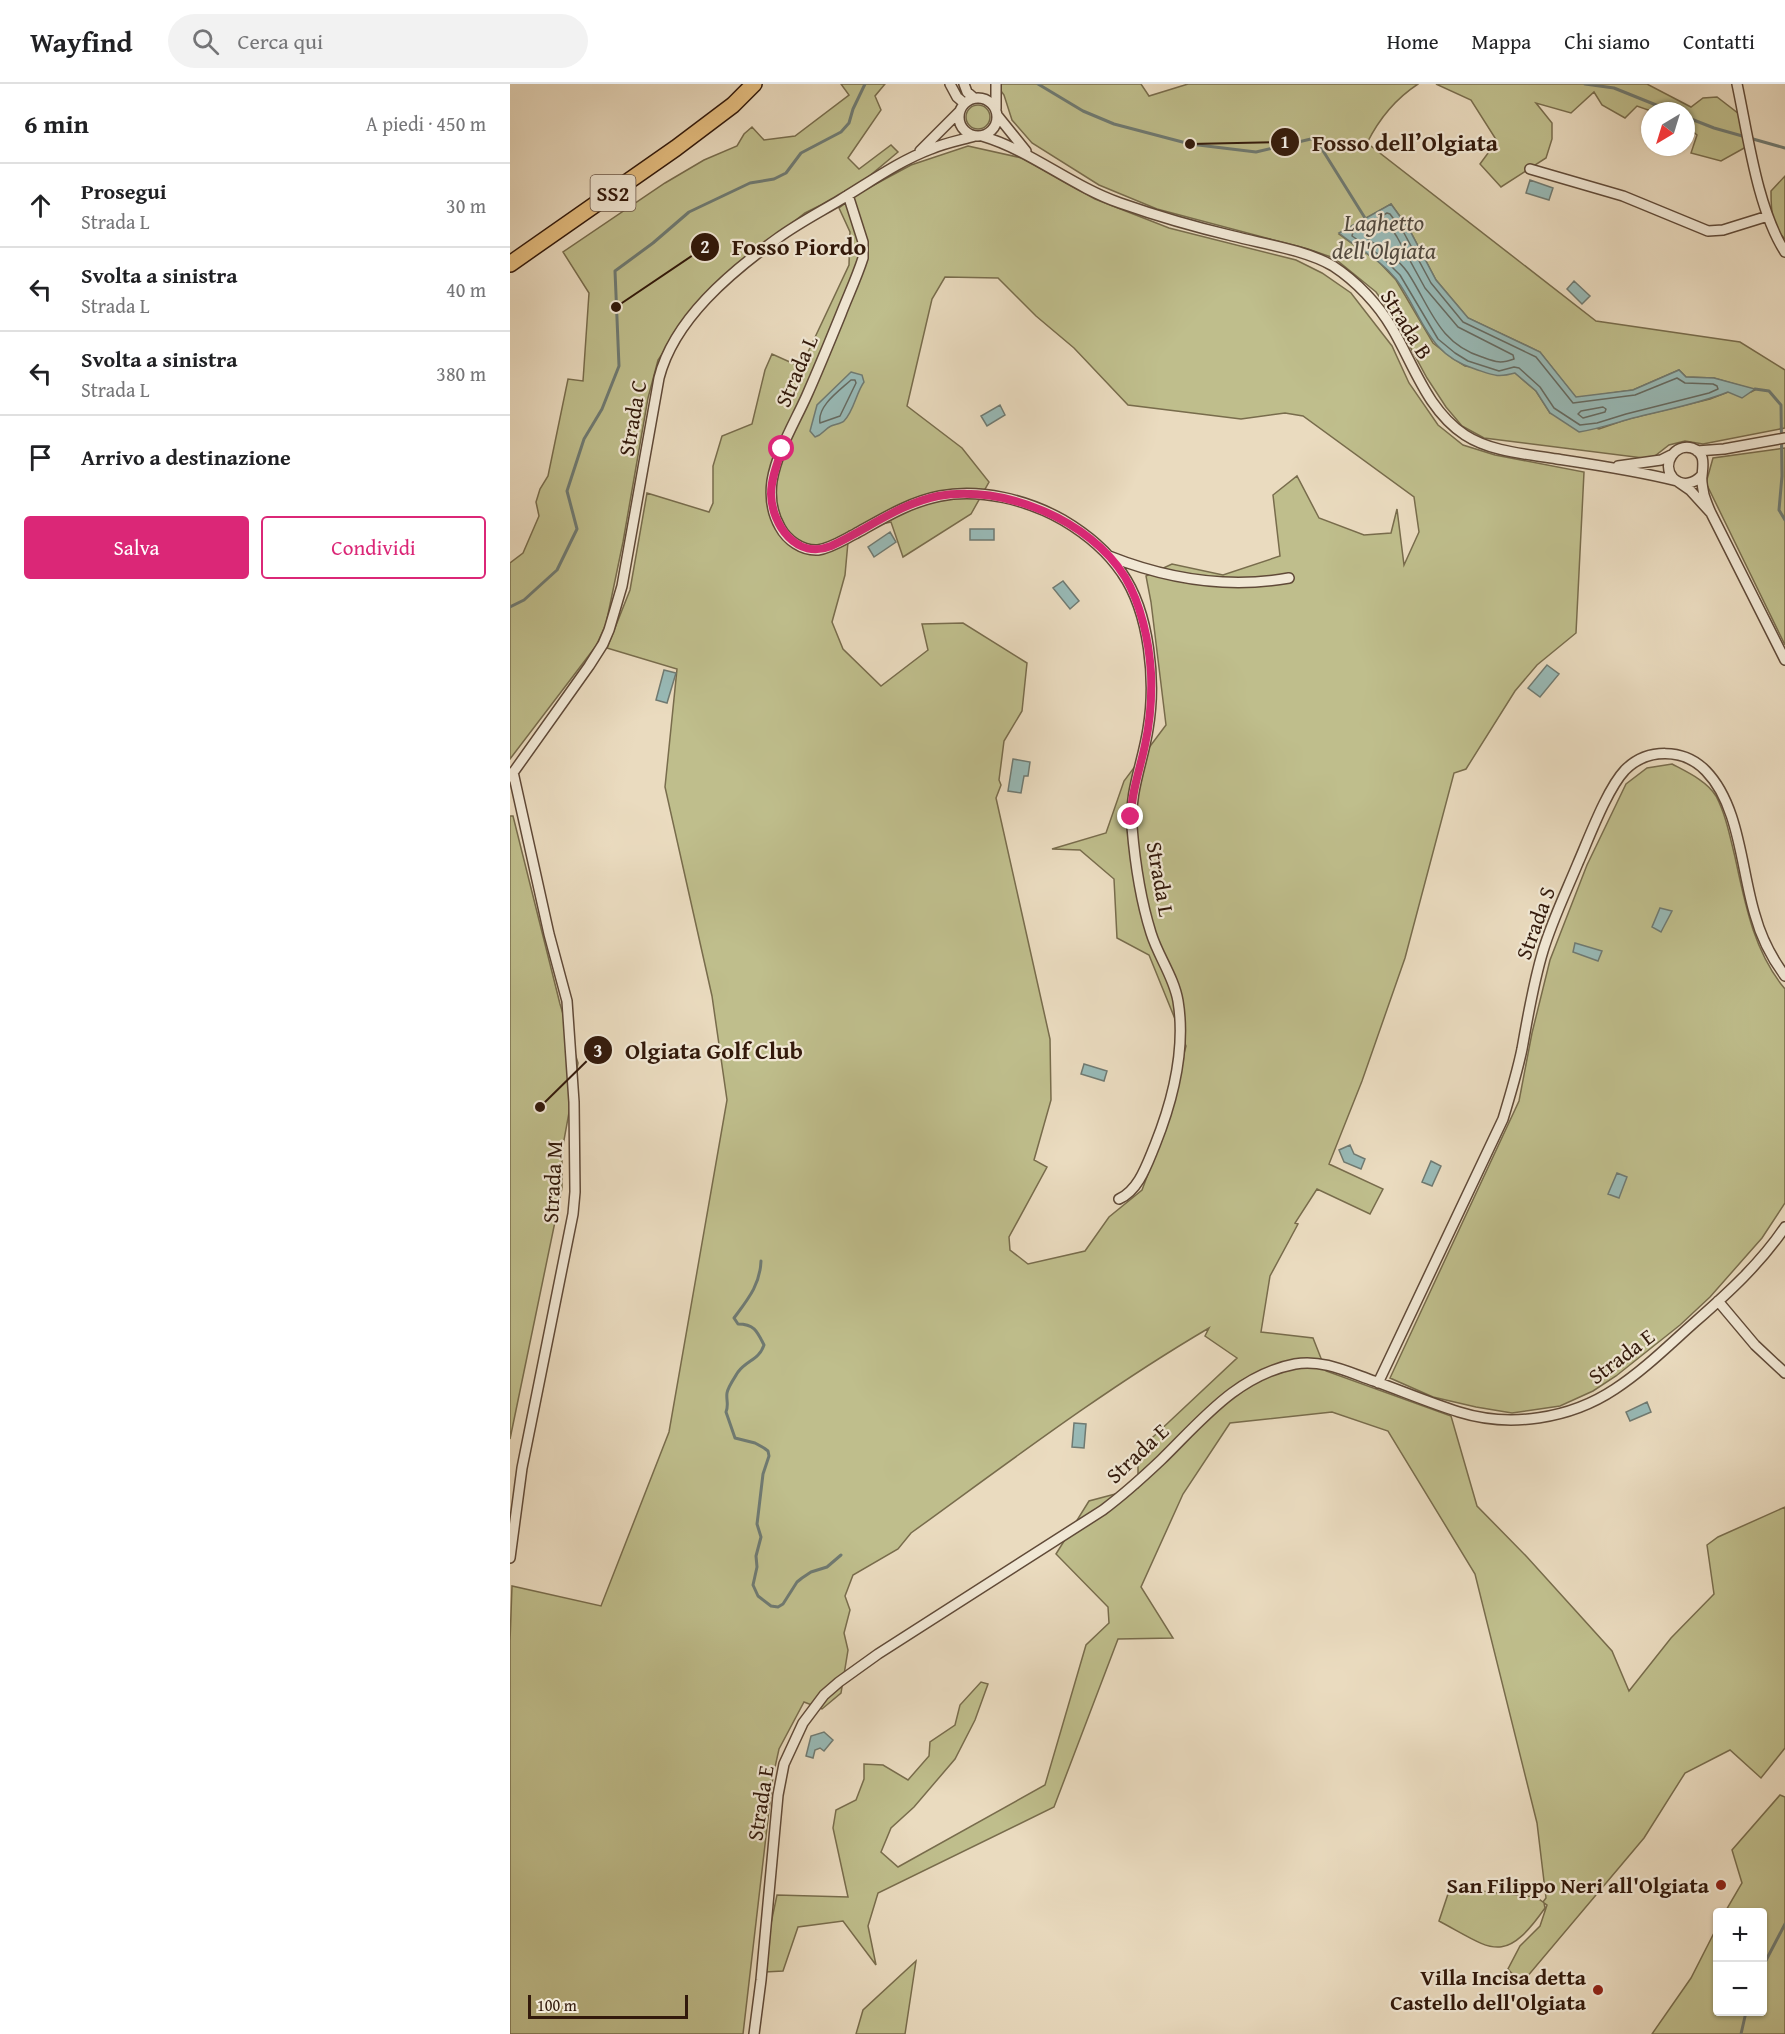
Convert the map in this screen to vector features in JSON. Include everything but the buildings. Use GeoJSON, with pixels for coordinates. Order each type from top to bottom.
{"type":"FeatureCollection","features":[{"type":"Feature","properties":{"kind":"main road","name":"SS2"},"geometry":{"type":"LineString","coordinates":[[510,264],[676,148],[733,105],[754,84]]}},
{"type":"Feature","properties":{"kind":"street"},"geometry":{"type":"LineString","coordinates":[[950,84],[962,107]]}},
{"type":"Feature","properties":{"kind":"street"},"geometry":{"type":"LineString","coordinates":[[957,84],[962,107],[958,118],[963,130],[979,136],[992,130],[997,121],[995,84]]}},
{"type":"Feature","properties":{"kind":"street"},"geometry":{"type":"LineString","coordinates":[[964,84],[978,98],[992,104],[996,112]]}},
{"type":"Feature","properties":{"kind":"street"},"geometry":{"type":"LineString","coordinates":[[969,84],[978,98]]}},
{"type":"Feature","properties":{"kind":"street"},"geometry":{"type":"LineString","coordinates":[[962,107],[995,84]]}},
{"type":"Feature","properties":{"kind":"street"},"geometry":{"type":"LineString","coordinates":[[1737,84],[1760,191],[1768,216],[1785,252]]}},
{"type":"Feature","properties":{"kind":"street","name":"Strada C"},"geometry":{"type":"LineString","coordinates":[[914,157],[962,107]]}},
{"type":"Feature","properties":{"kind":"street","name":"Strada B"},"geometry":{"type":"LineString","coordinates":[[996,112],[1029,155]]}},
{"type":"Feature","properties":{"kind":"street","name":"Strada C"},"geometry":{"type":"LineString","coordinates":[[512,775],[589,666],[606,638],[616,610],[624,575],[659,378],[673,342],[696,310],[778,237],[914,157],[946,143],[979,136]]}},
{"type":"Feature","properties":{"kind":"street","name":"Strada B"},"geometry":{"type":"LineString","coordinates":[[979,136],[1029,155],[1069,179],[1117,202],[1199,228],[1311,256],[1332,266],[1364,292],[1383,314],[1426,393],[1444,417],[1461,432],[1479,442],[1500,449],[1677,481],[1690,490],[1711,513]]}},
{"type":"Feature","properties":{"kind":"street"},"geometry":{"type":"LineString","coordinates":[[1530,169],[1623,196],[1708,231],[1723,230],[1768,216]]}},
{"type":"Feature","properties":{"kind":"street","name":"Strada L"},"geometry":{"type":"LineString","coordinates":[[848,195],[863,242],[863,258],[775,470],[771,496],[781,529],[792,541],[802,547],[815,550],[841,541],[917,502],[937,497],[968,494],[1002,498],[1045,511],[1081,532],[1107,555],[1124,575],[1132,589],[1142,622],[1149,654],[1152,689],[1145,745],[1132,801],[1132,825],[1141,895],[1155,944],[1176,994],[1179,1023],[1178,1066],[1169,1107],[1153,1150],[1131,1191],[1119,1199]]}},
{"type":"Feature","properties":{"kind":"street"},"geometry":{"type":"LineString","coordinates":[[1697,451],[1724,449],[1782,438]]}},
{"type":"Feature","properties":{"kind":"street"},"geometry":{"type":"LineString","coordinates":[[1703,472],[1703,459],[1692,448],[1680,448],[1671,455],[1669,472],[1677,481],[1688,483],[1698,479],[1703,472],[1707,463],[1724,449]]}},
{"type":"Feature","properties":{"kind":"street","name":"Strada B"},"geometry":{"type":"LineString","coordinates":[[1607,467],[1661,460],[1671,455]]}},
{"type":"Feature","properties":{"kind":"street","name":"Strada B"},"geometry":{"type":"LineString","coordinates":[[1703,472],[1704,495],[1711,513],[1785,660]]}},
{"type":"Feature","properties":{"kind":"street"},"geometry":{"type":"LineString","coordinates":[[1107,555],[1143,570],[1184,579],[1231,584],[1269,582],[1288,578]]}},
{"type":"Feature","properties":{"kind":"street","name":"Strada S"},"geometry":{"type":"LineString","coordinates":[[1378,1383],[1503,1119],[1514,1083],[1529,1003],[1543,949],[1610,793],[1618,778],[1634,763],[1649,755],[1678,756],[1699,765],[1717,785],[1731,816],[1758,926],[1769,951],[1785,976]]}},
{"type":"Feature","properties":{"kind":"street","name":"Strada M"},"geometry":{"type":"LineString","coordinates":[[510,1558],[522,1468],[573,1214],[575,1192],[574,1102],[567,1002],[512,775]]}},
{"type":"Feature","properties":{"kind":"street","name":"Strada E"},"geometry":{"type":"LineString","coordinates":[[754,2034],[780,1783],[786,1758],[808,1714],[839,1682],[878,1654],[1103,1510],[1137,1482],[1229,1394],[1251,1380],[1272,1370],[1307,1363],[1331,1366],[1459,1412],[1482,1418],[1532,1419],[1568,1412],[1617,1388],[1657,1357],[1755,1266],[1785,1227]]}},
{"type":"Feature","properties":{"kind":"street"},"geometry":{"type":"LineString","coordinates":[[1718,1302],[1755,1345],[1785,1373]]}},
{"type":"Feature","properties":{"kind":"shaded area"},"geometry":{"type":"Polygon","coordinates":[[[841,84],[885,84],[875,96],[881,110],[848,158],[859,169],[891,145],[898,152],[855,188],[805,213],[737,266],[697,303],[658,360],[648,398],[606,624],[596,646],[510,759],[510,563],[523,553],[539,516],[536,502],[540,489],[548,476],[568,379],[583,381],[589,293],[563,252],[665,183],[704,160],[737,146],[744,134],[752,127],[764,140],[795,136],[849,95],[841,84]]]}},
{"type":"Feature","properties":{"kind":"shaded area"},"geometry":{"type":"Polygon","coordinates":[[[996,84],[1141,84],[1149,96],[1188,84],[1418,84],[1388,110],[1367,143],[1596,321],[1740,342],[1785,370],[1785,428],[1703,444],[1685,441],[1669,445],[1651,459],[1484,438],[1462,426],[1446,407],[1427,378],[1395,319],[1376,292],[1334,258],[1157,209],[1099,185],[1032,143],[1012,120],[1004,95],[996,84]],[[1391,204],[1339,234],[1377,260],[1396,280],[1433,343],[1465,366],[1515,373],[1536,391],[1550,413],[1599,429],[1728,392],[1755,390],[1714,378],[1686,377],[1679,370],[1633,390],[1576,398],[1540,352],[1468,318],[1436,280],[1409,229],[1391,204]]]}},
{"type":"Feature","properties":{"kind":"shaded area"},"geometry":{"type":"Polygon","coordinates":[[[1436,84],[1647,84],[1681,102],[1641,102],[1641,107],[1637,106],[1625,118],[1602,105],[1594,92],[1571,113],[1536,103],[1552,123],[1552,139],[1546,158],[1501,187],[1480,164],[1497,141],[1471,100],[1436,84]]]}},
{"type":"Feature","properties":{"kind":"shaded area"},"geometry":{"type":"Polygon","coordinates":[[[1717,97],[1739,114],[1746,147],[1721,161],[1695,154],[1697,135],[1695,133],[1695,104],[1703,98],[1717,97]]]}},
{"type":"Feature","properties":{"kind":"shaded area"},"geometry":{"type":"Polygon","coordinates":[[[978,105],[987,108],[990,117],[987,126],[978,129],[969,126],[966,117],[969,108],[978,105]]]}},
{"type":"Feature","properties":{"kind":"shaded area"},"geometry":{"type":"Polygon","coordinates":[[[968,146],[1022,158],[1095,199],[1169,228],[1296,260],[1322,273],[1351,293],[1392,346],[1409,383],[1438,425],[1463,445],[1495,455],[1584,472],[1576,633],[1537,665],[1515,691],[1466,769],[1454,773],[1405,958],[1362,1081],[1329,1164],[1383,1189],[1370,1214],[1317,1189],[1295,1223],[1298,1224],[1270,1276],[1261,1332],[1313,1338],[1326,1371],[1451,1416],[1477,1506],[1527,1557],[1612,1651],[1629,1691],[1671,1638],[1714,1594],[1707,1545],[1718,1537],[1785,1507],[1785,1748],[1761,1778],[1730,1750],[1685,1773],[1644,1838],[1521,1984],[1508,1969],[1520,1946],[1540,1926],[1547,1905],[1544,1903],[1545,1908],[1519,1939],[1508,1945],[1497,1947],[1485,1945],[1439,1921],[1451,1885],[1471,1890],[1536,1897],[1543,1902],[1546,1898],[1537,1823],[1475,1574],[1388,1431],[1332,1412],[1230,1423],[1183,1494],[1141,1587],[1173,1638],[1118,1639],[1054,1807],[878,1893],[868,1926],[876,1965],[843,1921],[798,1927],[783,1971],[765,1972],[770,1928],[777,1895],[848,1897],[833,1828],[836,1810],[856,1800],[864,1779],[864,1764],[883,1765],[908,1780],[929,1756],[930,1742],[955,1725],[960,1705],[981,1682],[988,1684],[975,1720],[955,1759],[914,1807],[891,1828],[881,1852],[898,1867],[1045,1785],[1086,1645],[1109,1623],[1108,1607],[1056,1554],[1089,1501],[1138,1488],[1138,1451],[1237,1358],[1205,1336],[1209,1328],[1095,1401],[911,1533],[898,1549],[853,1575],[845,1596],[850,1610],[844,1633],[848,1650],[841,1693],[822,1709],[804,1702],[779,1749],[773,1776],[743,2034],[510,2034],[512,1586],[601,1606],[669,1432],[727,1100],[712,996],[665,787],[677,669],[607,648],[630,590],[647,493],[709,512],[713,503],[713,466],[722,436],[752,424],[765,370],[772,354],[801,367],[849,265],[850,232],[839,208],[859,193],[911,165],[968,146]],[[945,277],[932,299],[907,406],[962,448],[989,482],[971,514],[903,557],[891,522],[849,531],[845,575],[832,622],[843,649],[881,686],[928,650],[922,624],[963,623],[1027,663],[1022,711],[1004,741],[999,780],[1001,785],[996,798],[1050,1039],[1051,1100],[1034,1160],[1047,1167],[1009,1237],[1010,1250],[1028,1264],[1085,1251],[1109,1217],[1142,1190],[1161,1139],[1186,1046],[1149,955],[1117,938],[1114,879],[1080,850],[1052,849],[1106,833],[1124,781],[1166,725],[1146,576],[1172,564],[1223,575],[1280,556],[1273,495],[1297,476],[1319,518],[1364,535],[1391,533],[1397,509],[1404,565],[1419,532],[1414,497],[1303,416],[1285,413],[1241,419],[1128,405],[1074,348],[1036,316],[998,278],[945,277]]]}},
{"type":"Feature","properties":{"kind":"shaded area"},"geometry":{"type":"Polygon","coordinates":[[[1785,176],[1785,239],[1774,223],[1771,191],[1785,176]]]}},
{"type":"Feature","properties":{"kind":"shaded area"},"geometry":{"type":"Polygon","coordinates":[[[1785,448],[1785,645],[1706,483],[1713,458],[1785,448]]]}},
{"type":"Feature","properties":{"kind":"shaded area"},"geometry":{"type":"Polygon","coordinates":[[[1672,764],[1702,781],[1716,796],[1727,826],[1752,927],[1774,975],[1785,989],[1785,1203],[1762,1238],[1710,1297],[1680,1325],[1616,1376],[1593,1391],[1560,1406],[1512,1413],[1433,1397],[1390,1378],[1519,1101],[1532,1033],[1550,960],[1587,865],[1626,784],[1647,768],[1672,764]]]}},
{"type":"Feature","properties":{"kind":"shaded area"},"geometry":{"type":"Polygon","coordinates":[[[510,816],[513,816],[560,1004],[578,1063],[562,1151],[562,1188],[510,1439],[510,816]]]}},
{"type":"Feature","properties":{"kind":"shaded area"},"geometry":{"type":"Polygon","coordinates":[[[1780,1795],[1785,1797],[1785,2034],[1652,2034],[1691,1978],[1713,1935],[1713,2016],[1767,2016],[1767,1908],[1727,1908],[1742,1883],[1732,1850],[1780,1795]]]}},
{"type":"Feature","properties":{"kind":"shaded area"},"geometry":{"type":"Polygon","coordinates":[[[916,1961],[905,2034],[856,2034],[863,2010],[916,1961]]]}},
{"type":"Feature","properties":{"kind":"water"},"geometry":{"type":"Polygon","coordinates":[[[1530,180],[1553,188],[1549,200],[1526,193],[1530,180]]]}},
{"type":"Feature","properties":{"kind":"water","name":"Laghetto dell'Olgiata"},"geometry":{"type":"Polygon","coordinates":[[[1391,204],[1409,229],[1436,280],[1468,318],[1540,352],[1576,397],[1633,390],[1679,370],[1686,377],[1714,378],[1755,389],[1742,398],[1728,392],[1579,432],[1550,413],[1536,391],[1515,373],[1499,376],[1491,374],[1459,362],[1446,354],[1427,332],[1390,272],[1339,233],[1391,204]]]}},
{"type":"Feature","properties":{"kind":"water"},"geometry":{"type":"Polygon","coordinates":[[[1574,281],[1590,296],[1582,304],[1567,289],[1574,281]]]}},
{"type":"Feature","properties":{"kind":"water"},"geometry":{"type":"Polygon","coordinates":[[[851,372],[862,375],[864,382],[850,412],[843,422],[829,427],[815,437],[810,431],[817,405],[851,372]]]}},
{"type":"Feature","properties":{"kind":"water"},"geometry":{"type":"Polygon","coordinates":[[[1000,405],[1005,415],[987,426],[981,416],[1000,405]]]}},
{"type":"Feature","properties":{"kind":"water"},"geometry":{"type":"Polygon","coordinates":[[[970,529],[994,529],[994,540],[970,540],[970,529]]]}},
{"type":"Feature","properties":{"kind":"water"},"geometry":{"type":"Polygon","coordinates":[[[890,532],[896,542],[874,557],[868,547],[890,532]]]}},
{"type":"Feature","properties":{"kind":"water"},"geometry":{"type":"Polygon","coordinates":[[[1063,581],[1079,601],[1070,609],[1053,588],[1063,581]]]}},
{"type":"Feature","properties":{"kind":"water"},"geometry":{"type":"Polygon","coordinates":[[[1547,665],[1559,674],[1540,697],[1528,688],[1547,665]]]}},
{"type":"Feature","properties":{"kind":"water"},"geometry":{"type":"Polygon","coordinates":[[[664,670],[676,673],[667,703],[656,700],[664,670]]]}},
{"type":"Feature","properties":{"kind":"water"},"geometry":{"type":"Polygon","coordinates":[[[1013,759],[1030,762],[1028,776],[1024,776],[1021,793],[1008,791],[1013,759]]]}},
{"type":"Feature","properties":{"kind":"water"},"geometry":{"type":"Polygon","coordinates":[[[1660,908],[1672,911],[1661,932],[1652,927],[1660,908]]]}},
{"type":"Feature","properties":{"kind":"water"},"geometry":{"type":"Polygon","coordinates":[[[1575,943],[1602,951],[1598,961],[1573,952],[1575,943]]]}},
{"type":"Feature","properties":{"kind":"water"},"geometry":{"type":"Polygon","coordinates":[[[1084,1064],[1107,1071],[1104,1081],[1081,1074],[1084,1064]]]}},
{"type":"Feature","properties":{"kind":"water"},"geometry":{"type":"Polygon","coordinates":[[[1350,1145],[1354,1154],[1365,1159],[1361,1169],[1344,1162],[1339,1150],[1350,1145]]]}},
{"type":"Feature","properties":{"kind":"water"},"geometry":{"type":"Polygon","coordinates":[[[1431,1161],[1441,1166],[1432,1186],[1422,1182],[1431,1161]]]}},
{"type":"Feature","properties":{"kind":"water"},"geometry":{"type":"Polygon","coordinates":[[[1617,1173],[1627,1177],[1619,1198],[1608,1194],[1617,1173]]]}},
{"type":"Feature","properties":{"kind":"water"},"geometry":{"type":"Polygon","coordinates":[[[1647,1402],[1651,1412],[1630,1421],[1626,1412],[1647,1402]]]}},
{"type":"Feature","properties":{"kind":"water"},"geometry":{"type":"Polygon","coordinates":[[[1074,1423],[1086,1424],[1084,1448],[1072,1447],[1074,1423]]]}},
{"type":"Feature","properties":{"kind":"water"},"geometry":{"type":"Polygon","coordinates":[[[824,1732],[833,1740],[824,1751],[820,1748],[815,1750],[813,1758],[806,1756],[811,1736],[824,1732]]]}},
{"type":"Feature","properties":{"kind":"waterway"},"geometry":{"type":"LineString","coordinates":[[510,607],[524,600],[557,570],[577,529],[567,491],[584,439],[602,409],[619,366],[615,271],[689,212],[750,183],[774,179],[786,173],[801,153],[841,132],[849,123],[865,84]]}},
{"type":"Feature","properties":{"kind":"waterway"},"geometry":{"type":"LineString","coordinates":[[1038,84],[1083,111],[1114,124],[1190,144],[1256,152],[1315,138],[1365,218]]}},
{"type":"Feature","properties":{"kind":"waterway"},"geometry":{"type":"LineString","coordinates":[[1585,84],[1614,88],[1649,102]]}},
{"type":"Feature","properties":{"kind":"waterway"},"geometry":{"type":"LineString","coordinates":[[1695,121],[1785,148]]}},
{"type":"Feature","properties":{"kind":"waterway"},"geometry":{"type":"LineString","coordinates":[[1755,389],[1769,391],[1781,405],[1782,476],[1779,510],[1785,520]]}},
{"type":"Feature","properties":{"kind":"waterway"},"geometry":{"type":"LineString","coordinates":[[761,1261],[756,1285],[734,1318],[738,1324],[748,1325],[754,1329],[764,1345],[759,1354],[741,1368],[732,1382],[727,1393],[726,1412],[735,1438],[755,1443],[768,1451],[769,1456],[763,1474],[757,1524],[761,1537],[756,1556],[757,1567],[753,1585],[758,1596],[771,1606],[778,1607],[783,1604],[797,1582],[811,1572],[827,1567],[841,1555]]}},
{"type":"Feature","properties":{"kind":"waterway"},"geometry":{"type":"LineString","coordinates":[[1765,1962],[1785,1924]]}},
{"type":"Feature","properties":{"kind":"waterway"},"geometry":{"type":"LineString","coordinates":[[1741,2034],[1745,2016]]}},
{"type":"Feature","properties":{"kind":"place","name":"Fosso dell’Olgiata"},"geometry":{"type":"Point","coordinates":[1190,144]}},
{"type":"Feature","properties":{"kind":"place","name":"Fosso Piordo"},"geometry":{"type":"Point","coordinates":[616,307]}},
{"type":"Feature","properties":{"kind":"place","name":"Olgiata Golf Club"},"geometry":{"type":"Point","coordinates":[540,1107]}},
{"type":"Feature","properties":{"kind":"place","name":"San Filippo Neri all'Olgiata"},"geometry":{"type":"Point","coordinates":[1721,1885]}},
{"type":"Feature","properties":{"kind":"place","name":"Villa Incisa detta Castello dell'Olgiata"},"geometry":{"type":"Point","coordinates":[1598,1990]}},
{"type":"Feature","properties":{"kind":"route"},"geometry":{"type":"LineString","coordinates":[[782,449],[772,479],[772,504],[781,529],[792,541],[802,547],[815,550],[826,548],[917,502],[937,497],[968,494],[1015,501],[1053,515],[1081,532],[1116,564],[1132,589],[1137,604],[1147,641],[1151,671],[1152,689],[1148,730],[1133,794],[1131,817]]}}]}
